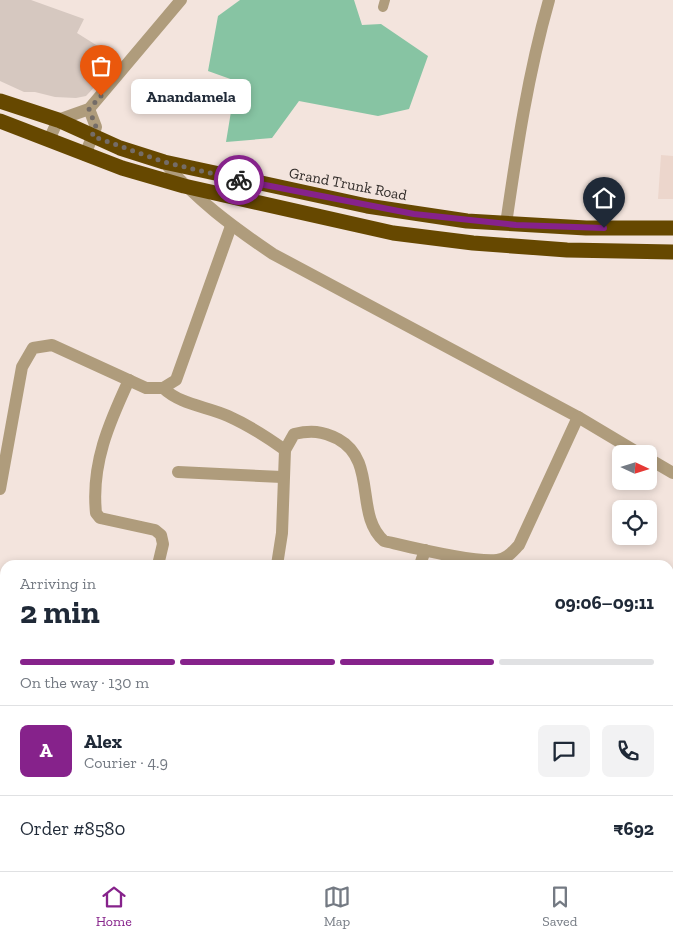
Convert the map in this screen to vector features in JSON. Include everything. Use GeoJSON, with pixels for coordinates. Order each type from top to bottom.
{"type":"FeatureCollection","features":[{"type":"Feature","properties":{"kind":"highway","name":"Grand Trunk Road"},"geometry":{"type":"LineString","coordinates":[[0,101],[58,120],[92,136],[164,162],[367,206],[458,220],[506,224],[673,228]]}},
{"type":"Feature","properties":{"kind":"highway"},"geometry":{"type":"LineString","coordinates":[[0,121],[85,155],[184,186],[359,226],[432,239],[567,250],[673,252]]}},
{"type":"Feature","properties":{"kind":"street"},"geometry":{"type":"LineString","coordinates":[[49,140],[58,120],[89,109],[180,0]]}},
{"type":"Feature","properties":{"kind":"street"},"geometry":{"type":"LineString","coordinates":[[506,224],[522,111],[533,54],[549,0]]}},
{"type":"Feature","properties":{"kind":"street"},"geometry":{"type":"LineString","coordinates":[[85,155],[96,127],[89,109]]}},
{"type":"Feature","properties":{"kind":"street"},"geometry":{"type":"LineString","coordinates":[[164,162],[184,186],[231,226],[273,254],[578,417],[625,445]]}},
{"type":"Feature","properties":{"kind":"street"},"geometry":{"type":"LineString","coordinates":[[0,485],[22,367],[33,348],[52,345],[146,388],[163,388],[176,380],[231,226]]}},
{"type":"Feature","properties":{"kind":"street"},"geometry":{"type":"LineString","coordinates":[[129,380],[104,437],[97,470],[96,513],[100,518],[149,529],[161,535],[163,544],[159,560]]}},
{"type":"Feature","properties":{"kind":"street"},"geometry":{"type":"LineString","coordinates":[[163,388],[173,397],[228,415],[285,450]]}},
{"type":"Feature","properties":{"kind":"street"},"geometry":{"type":"LineString","coordinates":[[278,560],[282,534],[282,477],[285,450],[294,434],[310,430],[328,434],[344,442],[357,456],[365,481],[370,520],[375,533],[384,541],[481,560],[497,560],[508,556],[519,545],[578,417]]}},
{"type":"Feature","properties":{"kind":"street"},"geometry":{"type":"LineString","coordinates":[[658,464],[673,473]]}},
{"type":"Feature","properties":{"kind":"street"},"geometry":{"type":"LineString","coordinates":[[178,472],[282,477]]}},
{"type":"Feature","properties":{"kind":"street"},"geometry":{"type":"LineString","coordinates":[[422,560],[426,550]]}},
{"type":"Feature","properties":{"kind":"shaded area"},"geometry":{"type":"Polygon","coordinates":[[[661,155],[673,156],[673,199],[658,199],[661,155]]]}},
{"type":"Feature","properties":{"kind":"green space"},"geometry":{"type":"Polygon","coordinates":[[[240,0],[354,0],[362,25],[381,24],[428,56],[409,109],[378,116],[299,101],[272,138],[226,142],[236,81],[208,71],[218,16],[240,0]]]}},
{"type":"Feature","properties":{"kind":"building"},"geometry":{"type":"Polygon","coordinates":[[[0,0],[31,0],[84,19],[77,33],[120,60],[86,96],[76,98],[24,92],[0,81],[0,0]]]}},
{"type":"Feature","properties":{"kind":"way so far"},"geometry":{"type":"LineString","coordinates":[[101,96],[89,109],[96,127],[92,136],[120,148],[164,162],[239,180]]}},
{"type":"Feature","properties":{"kind":"place","name":"Anandamela"},"geometry":{"type":"Point","coordinates":[101,96]}},
{"type":"Feature","properties":{"kind":"route"},"geometry":{"type":"LineString","coordinates":[[239,180],[367,206],[467,221],[604,228]]}}]}
